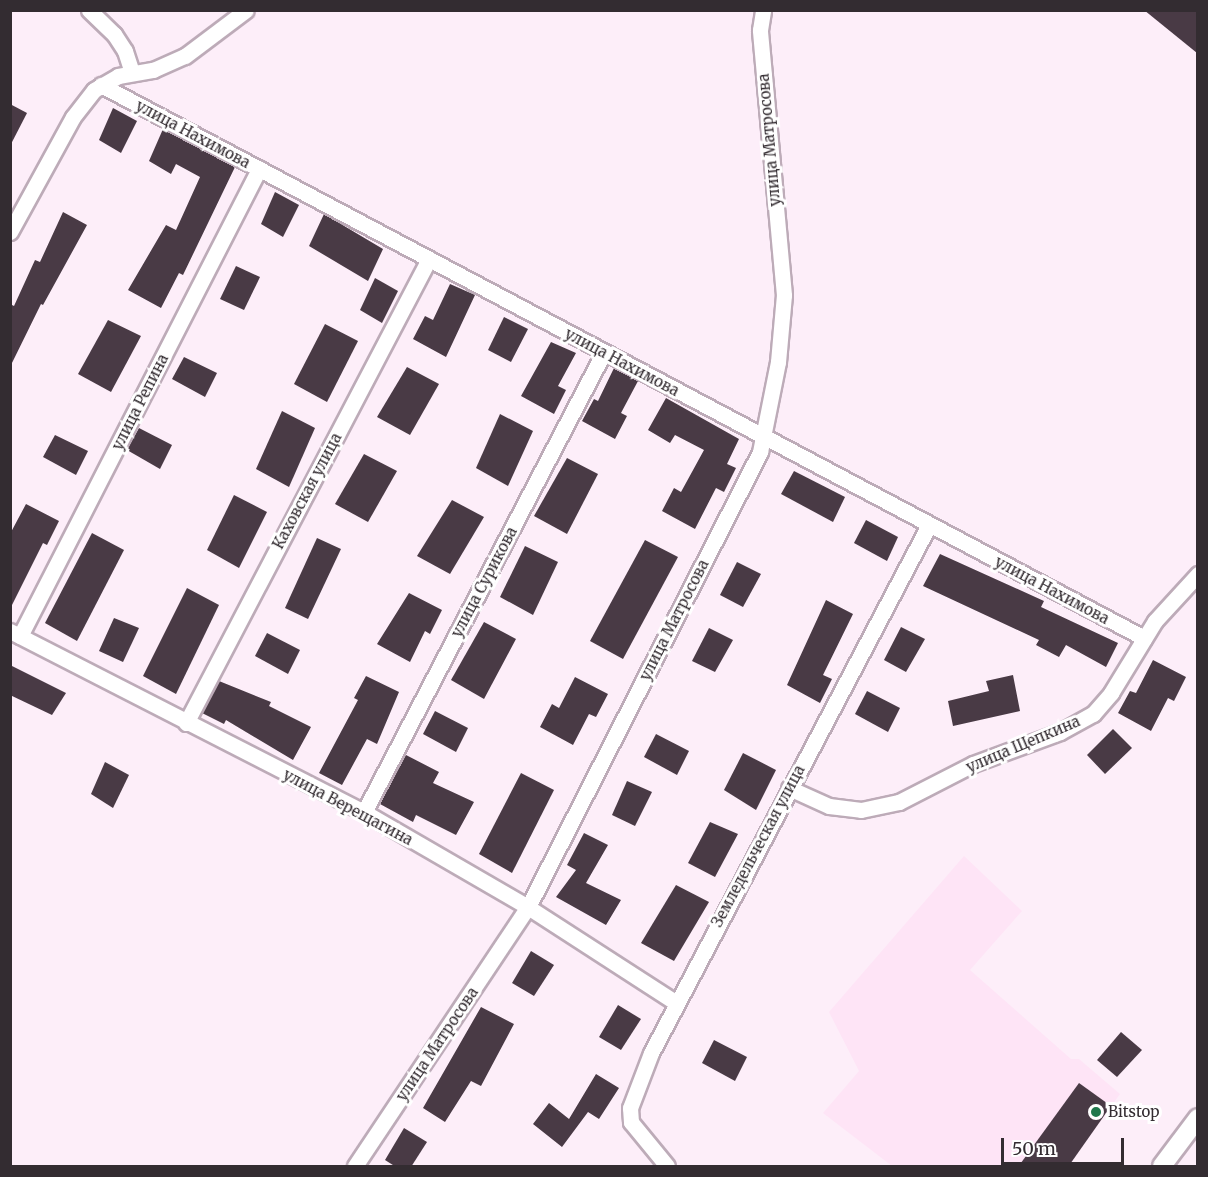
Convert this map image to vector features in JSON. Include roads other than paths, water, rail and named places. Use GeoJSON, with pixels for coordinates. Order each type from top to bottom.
{"type":"FeatureCollection","features":[{"type":"Feature","properties":{"kind":"street"},"geometry":{"type":"LineString","coordinates":[[89,10],[114,34],[132,73]]}},
{"type":"Feature","properties":{"kind":"street"},"geometry":{"type":"LineString","coordinates":[[10,232],[73,117],[101,85],[132,73],[153,70],[185,56],[246,10]]}},
{"type":"Feature","properties":{"kind":"street","name":"улица Матросова"},"geometry":{"type":"LineString","coordinates":[[356,1167],[528,907],[760,452],[778,362],[784,295],[760,30],[763,10]]}},
{"type":"Feature","properties":{"kind":"street","name":"улица Нахимова"},"geometry":{"type":"LineString","coordinates":[[101,85],[1144,638]]}},
{"type":"Feature","properties":{"kind":"street","name":"улица Репина"},"geometry":{"type":"LineString","coordinates":[[15,634],[259,169]]}},
{"type":"Feature","properties":{"kind":"street","name":"Каховская улица"},"geometry":{"type":"LineString","coordinates":[[186,723],[429,260]]}},
{"type":"Feature","properties":{"kind":"street","name":"улица Сурикова"},"geometry":{"type":"LineString","coordinates":[[364,812],[604,352]]}},
{"type":"Feature","properties":{"kind":"street","name":"Земледельческая улица"},"geometry":{"type":"LineString","coordinates":[[667,1167],[631,1122],[630,1108],[675,1002],[929,525]]}},
{"type":"Feature","properties":{"kind":"street","name":"улица Щепкина"},"geometry":{"type":"LineString","coordinates":[[789,788],[829,806],[861,810],[899,802],[973,764],[1059,732],[1093,714],[1111,693],[1144,638],[1197,574]]}},
{"type":"Feature","properties":{"kind":"street","name":"улица Верещагина"},"geometry":{"type":"LineString","coordinates":[[15,634],[364,812],[528,907],[675,1002]]}},
{"type":"Feature","properties":{"kind":"street"},"geometry":{"type":"LineString","coordinates":[[1162,1167],[1197,1118]]}},
{"type":"Feature","properties":{"kind":"place","name":"Bitstop"},"geometry":{"type":"Point","coordinates":[1096,1112]}}]}
